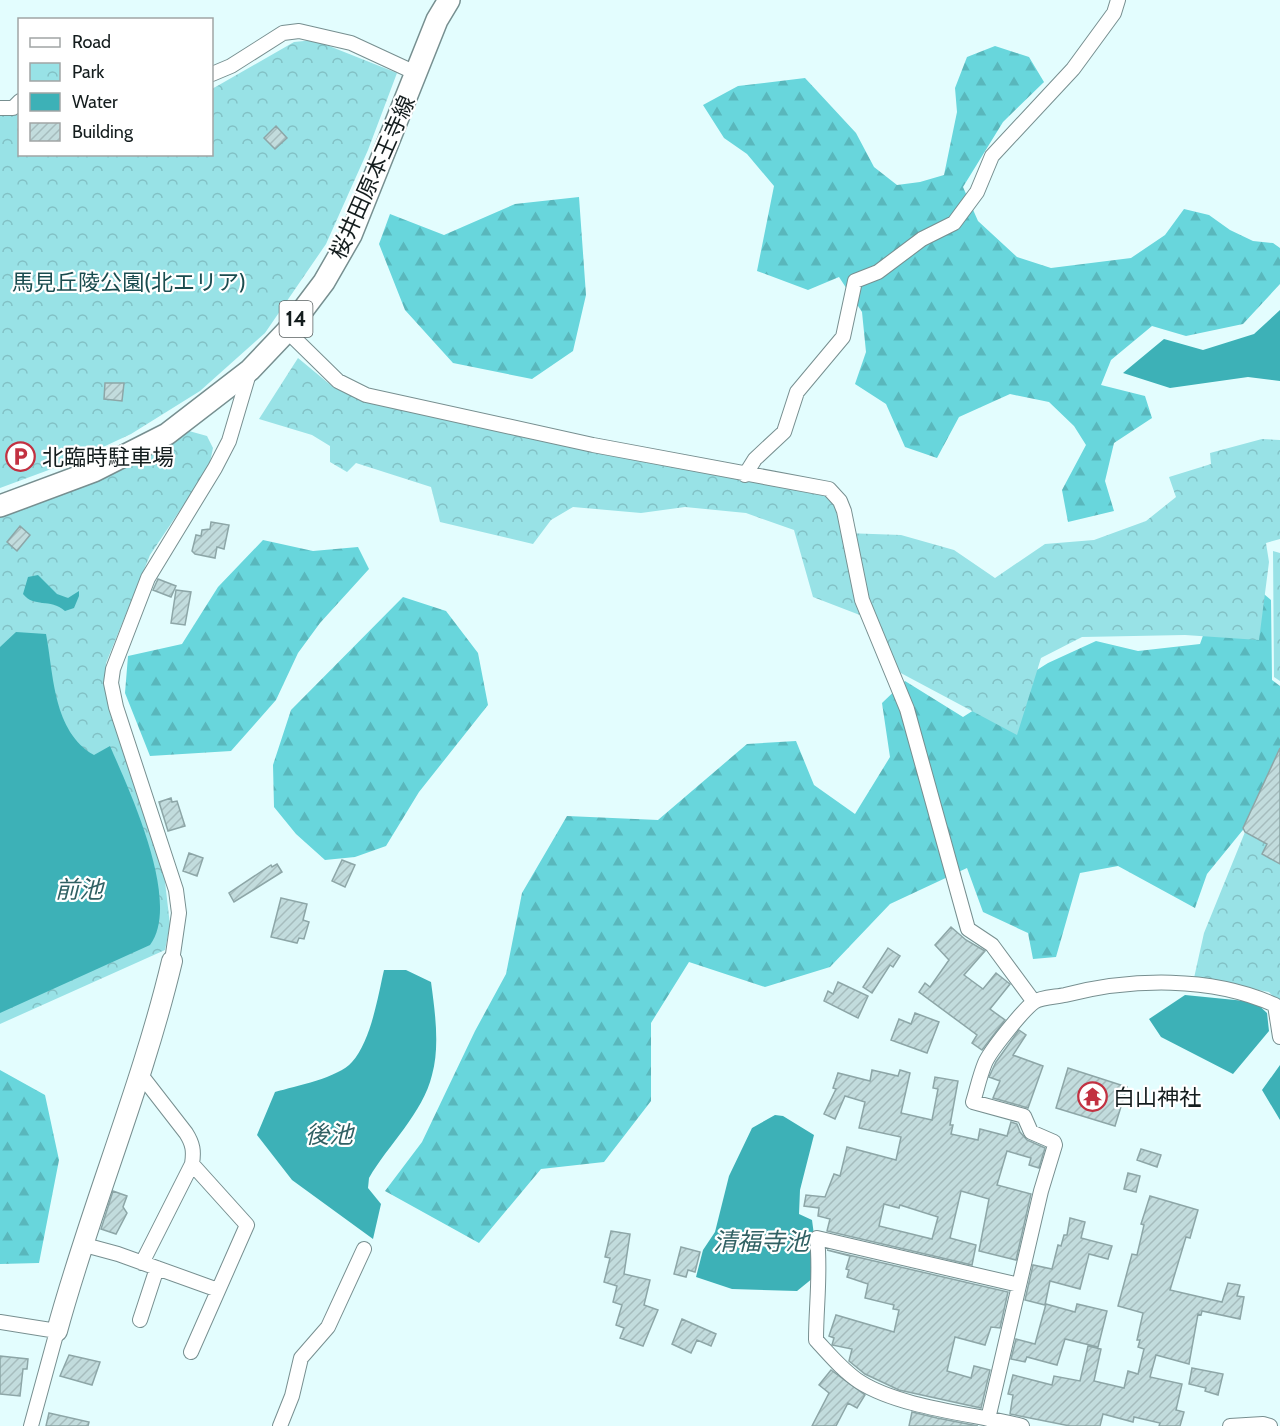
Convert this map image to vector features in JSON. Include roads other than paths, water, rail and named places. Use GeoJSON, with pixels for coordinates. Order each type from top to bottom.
{"type":"FeatureCollection","features":[{"type":"Feature","properties":{"kind":"main road","name":"桜井田原本王寺線"},"geometry":{"type":"LineString","coordinates":[[0,506],[94,471],[167,434],[250,370],[287,331],[324,282],[351,235],[438,20],[449,0]]}},
{"type":"Feature","properties":{"kind":"street"},"geometry":{"type":"LineString","coordinates":[[746,475],[755,459],[784,432],[797,392],[843,338],[855,281],[878,273],[922,239],[954,223],[977,192],[992,156],[1074,69],[1114,13],[1118,0]]}},
{"type":"Feature","properties":{"kind":"street"},"geometry":{"type":"LineString","coordinates":[[213,74],[231,66],[283,33],[299,31],[351,43],[418,74]]}},
{"type":"Feature","properties":{"kind":"street"},"geometry":{"type":"LineString","coordinates":[[0,108],[13,108],[18,103]]}},
{"type":"Feature","properties":{"kind":"street"},"geometry":{"type":"LineString","coordinates":[[287,331],[338,381],[366,395],[746,475],[829,489],[840,501],[862,600],[907,709],[968,928],[993,945],[1034,1002]]}},
{"type":"Feature","properties":{"kind":"street"},"geometry":{"type":"LineString","coordinates":[[31,1426],[81,1244],[141,1075],[172,961],[179,913],[176,890],[116,707],[111,683],[112,669],[148,578],[209,479],[229,441],[250,370]]}},
{"type":"Feature","properties":{"kind":"street"},"geometry":{"type":"LineString","coordinates":[[993,1422],[1019,1285],[1054,1142],[1031,1132],[1024,1116],[973,1102],[985,1061],[1001,1039],[1034,1002],[1096,987],[1144,983],[1210,986],[1251,994],[1275,1005],[1280,1037]]}},
{"type":"Feature","properties":{"kind":"street"},"geometry":{"type":"LineString","coordinates":[[1263,1000],[1280,999]]}},
{"type":"Feature","properties":{"kind":"street"},"geometry":{"type":"LineString","coordinates":[[141,1075],[192,1143],[192,1164],[142,1263]]}},
{"type":"Feature","properties":{"kind":"street"},"geometry":{"type":"LineString","coordinates":[[191,1352],[247,1224],[192,1164]]}},
{"type":"Feature","properties":{"kind":"street"},"geometry":{"type":"LineString","coordinates":[[1019,1285],[818,1238],[821,1270],[817,1290],[816,1340],[836,1362],[860,1382],[879,1391],[970,1418],[1022,1426]]}},
{"type":"Feature","properties":{"kind":"street"},"geometry":{"type":"LineString","coordinates":[[81,1244],[218,1290]]}},
{"type":"Feature","properties":{"kind":"street"},"geometry":{"type":"LineString","coordinates":[[280,1426],[292,1396],[302,1358],[328,1327],[364,1249]]}},
{"type":"Feature","properties":{"kind":"street"},"geometry":{"type":"LineString","coordinates":[[140,1320],[157,1268]]}},
{"type":"Feature","properties":{"kind":"street"},"geometry":{"type":"LineString","coordinates":[[0,1322],[57,1331]]}},
{"type":"Feature","properties":{"kind":"street"},"geometry":{"type":"LineString","coordinates":[[1230,1426],[1263,1424],[1270,1426]]}},
{"type":"Feature","properties":{"kind":"water"},"geometry":{"type":"Polygon","coordinates":[[[1280,310],[1280,381],[1248,377],[1170,388],[1123,373],[1164,339],[1203,350],[1254,334],[1280,310]]]}},
{"type":"Feature","properties":{"kind":"water"},"geometry":{"type":"Polygon","coordinates":[[[38,575],[57,594],[68,598],[79,591],[74,608],[65,611],[54,605],[27,598],[23,594],[28,577],[38,575]]]}},
{"type":"Feature","properties":{"kind":"water","name":"前池"},"geometry":{"type":"Polygon","coordinates":[[[16,632],[46,634],[58,701],[70,732],[80,745],[94,755],[110,746],[149,846],[160,902],[158,926],[150,945],[0,1013],[0,647],[16,632]]]}},
{"type":"Feature","properties":{"kind":"water","name":"後池"},"geometry":{"type":"Polygon","coordinates":[[[384,970],[406,970],[431,982],[436,1052],[432,1075],[421,1102],[369,1178],[368,1188],[381,1204],[373,1239],[292,1180],[257,1135],[275,1092],[337,1073],[346,1068],[359,1053],[369,1031],[384,970]]]}},
{"type":"Feature","properties":{"kind":"water"},"geometry":{"type":"Polygon","coordinates":[[[1185,995],[1255,1002],[1267,1013],[1269,1031],[1233,1074],[1161,1037],[1149,1019],[1185,995]]]}},
{"type":"Feature","properties":{"kind":"water"},"geometry":{"type":"Polygon","coordinates":[[[1280,1065],[1280,1120],[1262,1090],[1280,1065]]]}},
{"type":"Feature","properties":{"kind":"water","name":"清福寺池"},"geometry":{"type":"Polygon","coordinates":[[[775,1115],[783,1116],[814,1135],[800,1190],[799,1214],[812,1220],[813,1278],[797,1291],[732,1289],[696,1277],[703,1250],[715,1232],[729,1176],[752,1128],[775,1115]]]}},
{"type":"Feature","properties":{"kind":"place","name":"北臨時駐車場"},"geometry":{"type":"Point","coordinates":[21,457]}},
{"type":"Feature","properties":{"kind":"place","name":"白山神社"},"geometry":{"type":"Point","coordinates":[1092,1097]}},
{"type":"Feature","properties":{"kind":"park label","name":"馬見丘陵公園(北エリア)"},"geometry":{"type":"Point","coordinates":[129,282]}}]}
